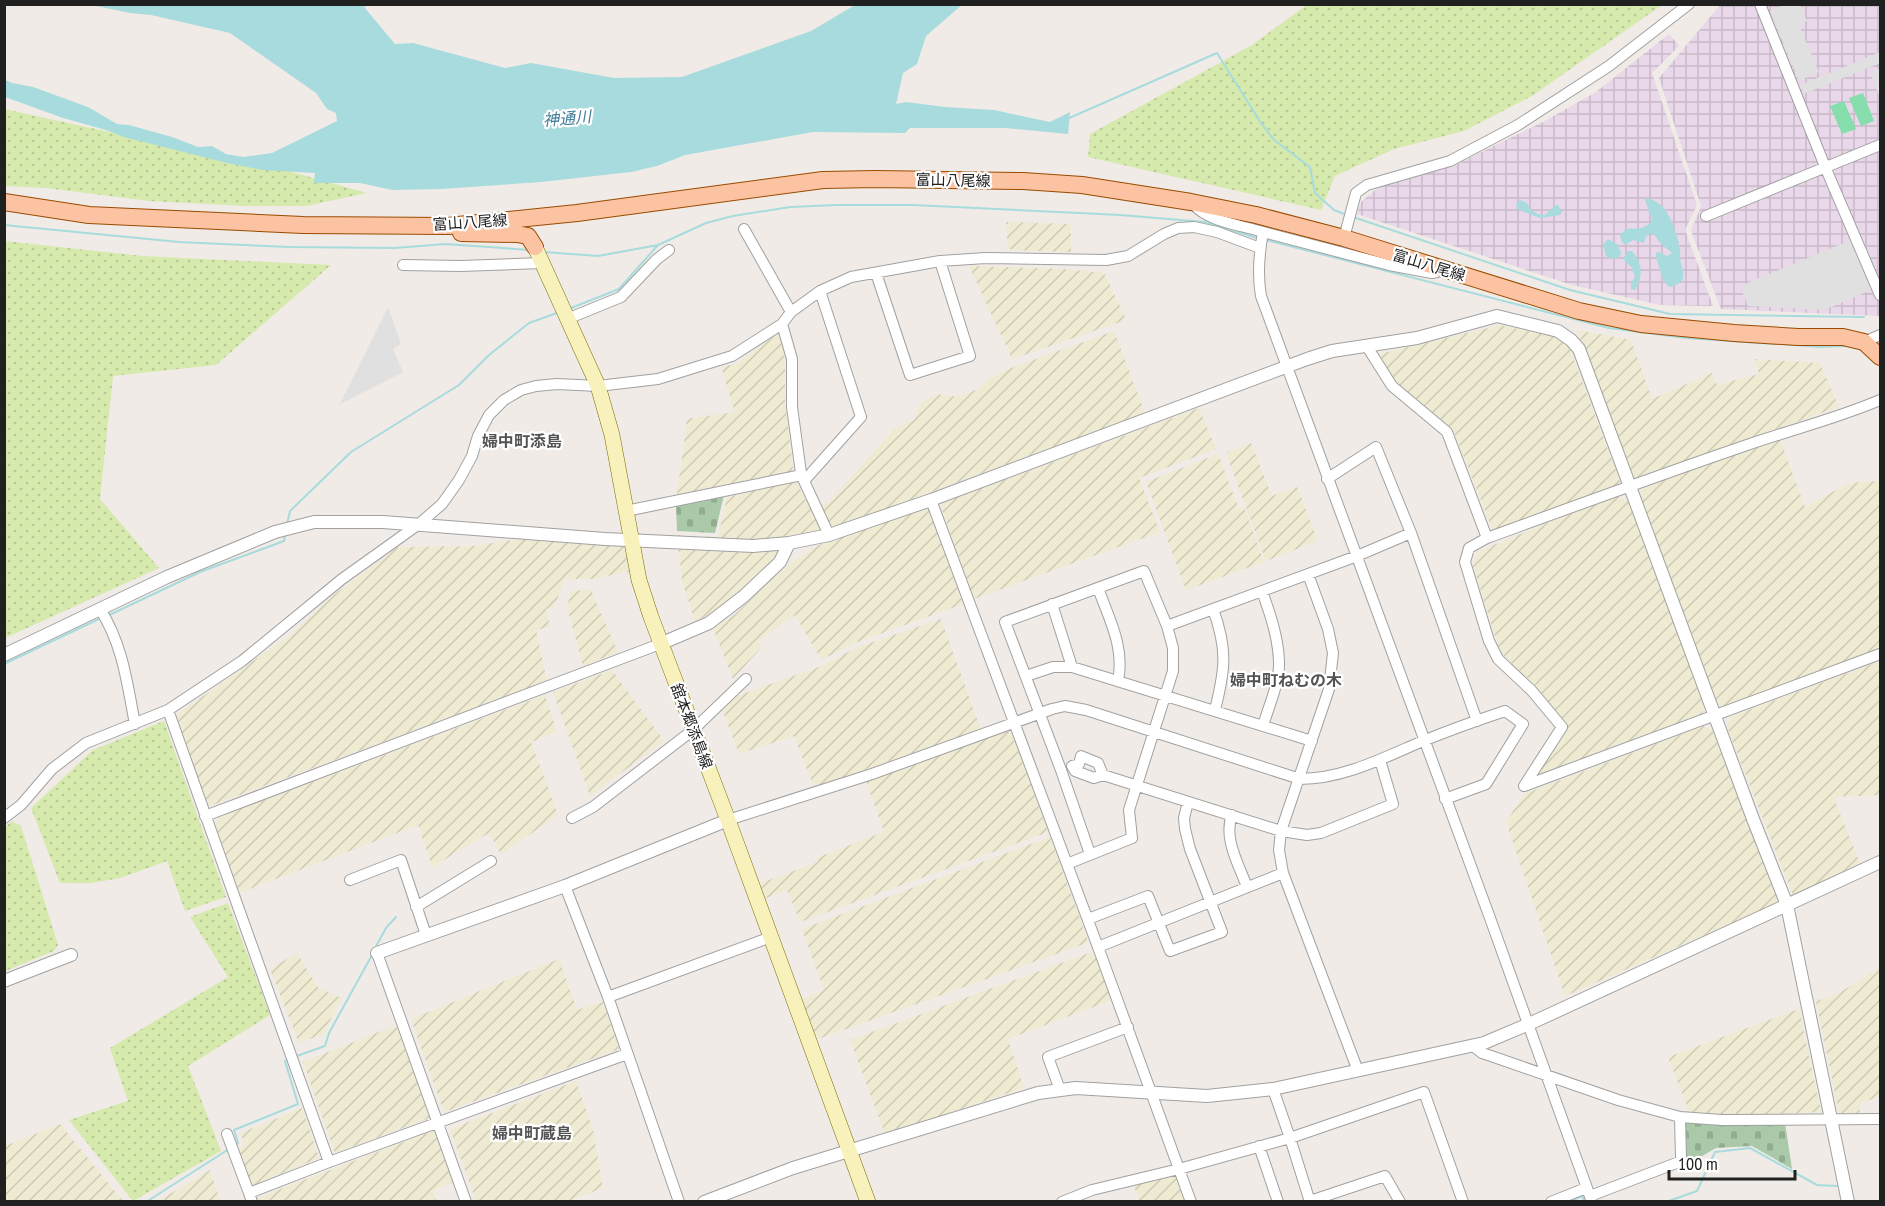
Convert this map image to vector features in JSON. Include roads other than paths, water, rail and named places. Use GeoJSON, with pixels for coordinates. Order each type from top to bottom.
{"type":"FeatureCollection","features":[{"type":"Feature","properties":{"kind":"main road","name":"富山八尾線"},"geometry":{"type":"LineString","coordinates":[[4,202],[89,215],[303,225],[448,226],[577,213],[822,180],[1047,182],[1082,185],[1191,202],[1256,215],[1344,238],[1579,311],[1641,324],[1734,333],[1843,337],[1864,342]]}},
{"type":"Feature","properties":{"kind":"main road"},"geometry":{"type":"LineString","coordinates":[[448,226],[458,233],[528,236],[538,254]]}},
{"type":"Feature","properties":{"kind":"main road","name":"舘本郷添島線"},"geometry":{"type":"LineString","coordinates":[[538,254],[598,386],[612,435],[639,580],[660,644],[728,820],[868,1202]]}},
{"type":"Feature","properties":{"kind":"main road"},"geometry":{"type":"LineString","coordinates":[[1864,342],[1881,357]]}},
{"type":"Feature","properties":{"kind":"street"},"geometry":{"type":"LineString","coordinates":[[1344,238],[1356,193],[1367,185],[1450,161],[1518,125],[1609,66],[1689,4]]}},
{"type":"Feature","properties":{"kind":"street"},"geometry":{"type":"LineString","coordinates":[[1760,4],[1826,169],[1881,295]]}},
{"type":"Feature","properties":{"kind":"street"},"geometry":{"type":"LineString","coordinates":[[1706,216],[1881,145]]}},
{"type":"Feature","properties":{"kind":"street"},"geometry":{"type":"LineString","coordinates":[[1191,202],[1200,211],[1262,240]]}},
{"type":"Feature","properties":{"kind":"street"},"geometry":{"type":"LineString","coordinates":[[4,818],[21,805],[52,769],[86,743],[168,710],[242,660],[342,579],[419,524],[442,504],[459,480],[489,415],[504,400],[521,390],[557,384],[598,386],[658,379],[732,356],[782,324],[791,312],[820,291],[851,277],[940,261],[986,258],[1106,260],[1128,256],[1178,228],[1194,227],[1432,273],[1446,271]]}},
{"type":"Feature","properties":{"kind":"street"},"geometry":{"type":"LineString","coordinates":[[744,230],[791,312]]}},
{"type":"Feature","properties":{"kind":"street"},"geometry":{"type":"LineString","coordinates":[[1262,240],[1258,278],[1261,296],[1529,1024],[1589,1195]]}},
{"type":"Feature","properties":{"kind":"street"},"geometry":{"type":"LineString","coordinates":[[567,319],[621,297],[657,259],[669,250]]}},
{"type":"Feature","properties":{"kind":"street"},"geometry":{"type":"LineString","coordinates":[[403,265],[461,266],[538,254]]}},
{"type":"Feature","properties":{"kind":"street"},"geometry":{"type":"LineString","coordinates":[[876,273],[910,375],[970,356],[940,261]]}},
{"type":"Feature","properties":{"kind":"street"},"geometry":{"type":"LineString","coordinates":[[626,511],[803,478],[861,417],[820,291]]}},
{"type":"Feature","properties":{"kind":"street"},"geometry":{"type":"LineString","coordinates":[[4,655],[167,577],[274,532],[314,522],[383,522],[582,537],[753,546],[789,543],[829,535],[931,500],[1332,351],[1417,338],[1497,316],[1558,331],[1579,349],[1753,819],[1787,904],[1848,1202]]}},
{"type":"Feature","properties":{"kind":"street"},"geometry":{"type":"LineString","coordinates":[[782,324],[792,359],[792,407],[803,478],[829,535]]}},
{"type":"Feature","properties":{"kind":"street"},"geometry":{"type":"LineString","coordinates":[[1864,342],[1881,335]]}},
{"type":"Feature","properties":{"kind":"street"},"geometry":{"type":"LineString","coordinates":[[1366,345],[1392,386],[1447,432],[1487,538]]}},
{"type":"Feature","properties":{"kind":"street"},"geometry":{"type":"LineString","coordinates":[[1881,400],[1853,412],[1789,430],[1629,485],[1487,538],[1469,548],[1465,562],[1489,641],[1498,659],[1532,691],[1562,727],[1524,786],[1881,654]]}},
{"type":"Feature","properties":{"kind":"street"},"geometry":{"type":"LineString","coordinates":[[1327,479],[1376,447],[1411,533],[1477,721]]}},
{"type":"Feature","properties":{"kind":"street"},"geometry":{"type":"LineString","coordinates":[[931,500],[1191,1202]]}},
{"type":"Feature","properties":{"kind":"street"},"geometry":{"type":"LineString","coordinates":[[1167,626],[1357,556],[1411,533]]}},
{"type":"Feature","properties":{"kind":"street"},"geometry":{"type":"LineString","coordinates":[[205,816],[660,644],[709,623],[744,596],[780,562],[789,543]]}},
{"type":"Feature","properties":{"kind":"street"},"geometry":{"type":"LineString","coordinates":[[1067,864],[1132,838],[1129,810],[1173,671],[1173,648],[1167,626],[1144,571],[1005,622],[1039,714],[1067,768],[1090,854]]}},
{"type":"Feature","properties":{"kind":"street"},"geometry":{"type":"LineString","coordinates":[[1308,574],[1328,628],[1333,653],[1329,689],[1281,831],[1279,850],[1283,873],[1358,1071]]}},
{"type":"Feature","properties":{"kind":"street"},"geometry":{"type":"LineString","coordinates":[[1098,588],[1121,657],[1118,681]]}},
{"type":"Feature","properties":{"kind":"street"},"geometry":{"type":"LineString","coordinates":[[1262,591],[1275,631],[1280,662],[1263,726]]}},
{"type":"Feature","properties":{"kind":"street"},"geometry":{"type":"LineString","coordinates":[[1052,604],[1072,667]]}},
{"type":"Feature","properties":{"kind":"street"},"geometry":{"type":"LineString","coordinates":[[100,609],[112,628],[122,657],[135,724]]}},
{"type":"Feature","properties":{"kind":"street"},"geometry":{"type":"LineString","coordinates":[[1213,609],[1221,630],[1224,653],[1223,675],[1215,710]]}},
{"type":"Feature","properties":{"kind":"street"},"geometry":{"type":"LineString","coordinates":[[1026,676],[1053,667],[1072,667],[1312,741]]}},
{"type":"Feature","properties":{"kind":"street"},"geometry":{"type":"LineString","coordinates":[[572,818],[593,807],[693,730],[746,679]]}},
{"type":"Feature","properties":{"kind":"street"},"geometry":{"type":"LineString","coordinates":[[466,1202],[377,953],[565,886],[728,820],[872,774],[1065,706],[1086,710],[1300,779],[1332,776],[1380,760],[1424,740],[1505,711],[1523,724],[1486,784],[1445,799]]}},
{"type":"Feature","properties":{"kind":"street"},"geometry":{"type":"LineString","coordinates":[[168,710],[329,1162]]}},
{"type":"Feature","properties":{"kind":"street"},"geometry":{"type":"LineString","coordinates":[[1067,768],[1079,764],[1081,756],[1098,763],[1103,775]]}},
{"type":"Feature","properties":{"kind":"street"},"geometry":{"type":"LineString","coordinates":[[1067,768],[1094,778],[1103,775],[1281,831],[1307,835],[1321,833],[1394,804],[1380,760]]}},
{"type":"Feature","properties":{"kind":"street"},"geometry":{"type":"LineString","coordinates":[[1088,919],[1148,896],[1170,951],[1222,932],[1185,830],[1184,818],[1188,802]]}},
{"type":"Feature","properties":{"kind":"street"},"geometry":{"type":"LineString","coordinates":[[1232,815],[1228,824],[1229,836],[1247,887]]}},
{"type":"Feature","properties":{"kind":"street"},"geometry":{"type":"LineString","coordinates":[[350,880],[401,860],[426,935]]}},
{"type":"Feature","properties":{"kind":"street"},"geometry":{"type":"LineString","coordinates":[[417,908],[491,861]]}},
{"type":"Feature","properties":{"kind":"street"},"geometry":{"type":"LineString","coordinates":[[704,1202],[792,1168],[1038,1093],[1076,1088],[1208,1096],[1273,1089],[1484,1043],[1881,862]]}},
{"type":"Feature","properties":{"kind":"street"},"geometry":{"type":"LineString","coordinates":[[1098,947],[1283,873]]}},
{"type":"Feature","properties":{"kind":"street"},"geometry":{"type":"LineString","coordinates":[[565,886],[608,997],[680,1202]]}},
{"type":"Feature","properties":{"kind":"street"},"geometry":{"type":"LineString","coordinates":[[608,997],[771,937]]}},
{"type":"Feature","properties":{"kind":"street"},"geometry":{"type":"LineString","coordinates":[[4,981],[71,955]]}},
{"type":"Feature","properties":{"kind":"street"},"geometry":{"type":"LineString","coordinates":[[1060,1090],[1048,1057],[1128,1027]]}},
{"type":"Feature","properties":{"kind":"street"},"geometry":{"type":"LineString","coordinates":[[1473,1046],[1482,1053],[1546,1076],[1618,1100],[1680,1117],[1722,1120],[1881,1119]]}},
{"type":"Feature","properties":{"kind":"street"},"geometry":{"type":"LineString","coordinates":[[227,1134],[251,1197],[329,1162],[627,1054]]}},
{"type":"Feature","properties":{"kind":"street"},"geometry":{"type":"LineString","coordinates":[[1273,1089],[1310,1201],[1385,1176],[1400,1202]]}},
{"type":"Feature","properties":{"kind":"street"},"geometry":{"type":"LineString","coordinates":[[1062,1202],[1092,1190],[1290,1138],[1424,1092],[1463,1202]]}},
{"type":"Feature","properties":{"kind":"street"},"geometry":{"type":"LineString","coordinates":[[1551,1202],[1589,1195],[1679,1162],[1681,1159],[1680,1117]]}},
{"type":"Feature","properties":{"kind":"street"},"geometry":{"type":"LineString","coordinates":[[1259,1146],[1278,1202]]}},
{"type":"Feature","properties":{"kind":"water","name":"神通川"},"geometry":{"type":"Polygon","coordinates":[[[963,4],[926,36],[917,64],[903,73],[896,104],[906,102],[994,110],[1050,122],[1070,112],[1068,134],[1006,128],[910,128],[905,133],[813,132],[685,155],[657,166],[631,172],[541,182],[392,190],[360,183],[314,183],[315,173],[263,170],[227,163],[124,137],[5,97],[5,80],[33,87],[88,107],[117,124],[172,137],[198,147],[212,146],[226,154],[243,157],[272,153],[337,121],[336,113],[327,109],[316,93],[230,33],[151,15],[91,5],[371,5],[364,7],[395,44],[413,43],[505,68],[531,63],[614,78],[682,77],[811,31],[855,5],[963,4]]]}},
{"type":"Feature","properties":{"kind":"water"},"geometry":{"type":"Polygon","coordinates":[[[1647,198],[1660,205],[1669,215],[1679,242],[1683,279],[1679,284],[1670,287],[1662,277],[1656,253],[1667,256],[1672,253],[1653,233],[1646,236],[1644,243],[1633,240],[1625,245],[1620,236],[1627,229],[1641,228],[1650,224],[1652,219],[1645,200],[1647,198]]]}},
{"type":"Feature","properties":{"kind":"water"},"geometry":{"type":"Polygon","coordinates":[[[1520,200],[1539,214],[1545,215],[1558,205],[1562,212],[1560,215],[1540,218],[1517,209],[1516,204],[1520,200]]]}},
{"type":"Feature","properties":{"kind":"water"},"geometry":{"type":"Polygon","coordinates":[[[1608,239],[1617,244],[1621,252],[1620,257],[1612,259],[1606,256],[1603,244],[1608,239]]]}},
{"type":"Feature","properties":{"kind":"water"},"geometry":{"type":"Polygon","coordinates":[[[1628,251],[1632,251],[1640,265],[1639,280],[1635,290],[1631,289],[1631,283],[1635,277],[1632,268],[1623,259],[1628,251]]]}},
{"type":"Feature","properties":{"kind":"waterway"},"geometry":{"type":"LineString","coordinates":[[1067,119],[1217,53],[1274,140],[1310,167],[1315,193],[1334,210],[1347,215]]}},
{"type":"Feature","properties":{"kind":"waterway"},"geometry":{"type":"LineString","coordinates":[[544,252],[598,256],[658,245],[706,223],[733,216],[790,207],[836,205],[913,205],[1120,215],[1205,222],[1257,238]]}},
{"type":"Feature","properties":{"kind":"waterway"},"geometry":{"type":"LineString","coordinates":[[1353,217],[1570,290],[1670,314],[1864,317]]}},
{"type":"Feature","properties":{"kind":"waterway"},"geometry":{"type":"LineString","coordinates":[[4,225],[179,242],[290,247],[395,248],[445,244],[530,250]]}},
{"type":"Feature","properties":{"kind":"waterway"},"geometry":{"type":"LineString","coordinates":[[1266,240],[1609,328],[1686,338],[1776,344]]}},
{"type":"Feature","properties":{"kind":"waterway"},"geometry":{"type":"LineString","coordinates":[[571,308],[619,289],[658,245]]}},
{"type":"Feature","properties":{"kind":"waterway"},"geometry":{"type":"LineString","coordinates":[[287,524],[290,511],[351,452],[459,385],[489,355],[529,323],[557,313]]}},
{"type":"Feature","properties":{"kind":"waterway"},"geometry":{"type":"LineString","coordinates":[[1782,344],[1845,346]]}},
{"type":"Feature","properties":{"kind":"waterway"},"geometry":{"type":"LineString","coordinates":[[107,616],[200,572],[284,541],[285,535]]}},
{"type":"Feature","properties":{"kind":"waterway"},"geometry":{"type":"LineString","coordinates":[[4,664],[101,618]]}},
{"type":"Feature","properties":{"kind":"waterway"},"geometry":{"type":"LineString","coordinates":[[374,950],[386,928],[396,917]]}},
{"type":"Feature","properties":{"kind":"waterway"},"geometry":{"type":"LineString","coordinates":[[294,1057],[325,1046],[329,1033],[372,955]]}},
{"type":"Feature","properties":{"kind":"waterway"},"geometry":{"type":"LineString","coordinates":[[236,1145],[238,1143],[234,1130],[298,1104],[285,1061],[289,1060]]}},
{"type":"Feature","properties":{"kind":"waterway"},"geometry":{"type":"LineString","coordinates":[[1666,1202],[1697,1191],[1715,1152],[1750,1148],[1817,1185],[1837,1186]]}},
{"type":"Feature","properties":{"kind":"waterway"},"geometry":{"type":"LineString","coordinates":[[146,1202],[229,1149]]}},
{"type":"Feature","properties":{"kind":"waterway"},"geometry":{"type":"LineString","coordinates":[[1568,1202],[1582,1196],[1585,1202]]}},
{"type":"Feature","properties":{"kind":"district","name":"婦中町添島"},"geometry":{"type":"Point","coordinates":[522,441]}},
{"type":"Feature","properties":{"kind":"district","name":"婦中町ねむの木"},"geometry":{"type":"Point","coordinates":[1286,680]}},
{"type":"Feature","properties":{"kind":"district","name":"婦中町蔵島"},"geometry":{"type":"Point","coordinates":[532,1133]}}]}
